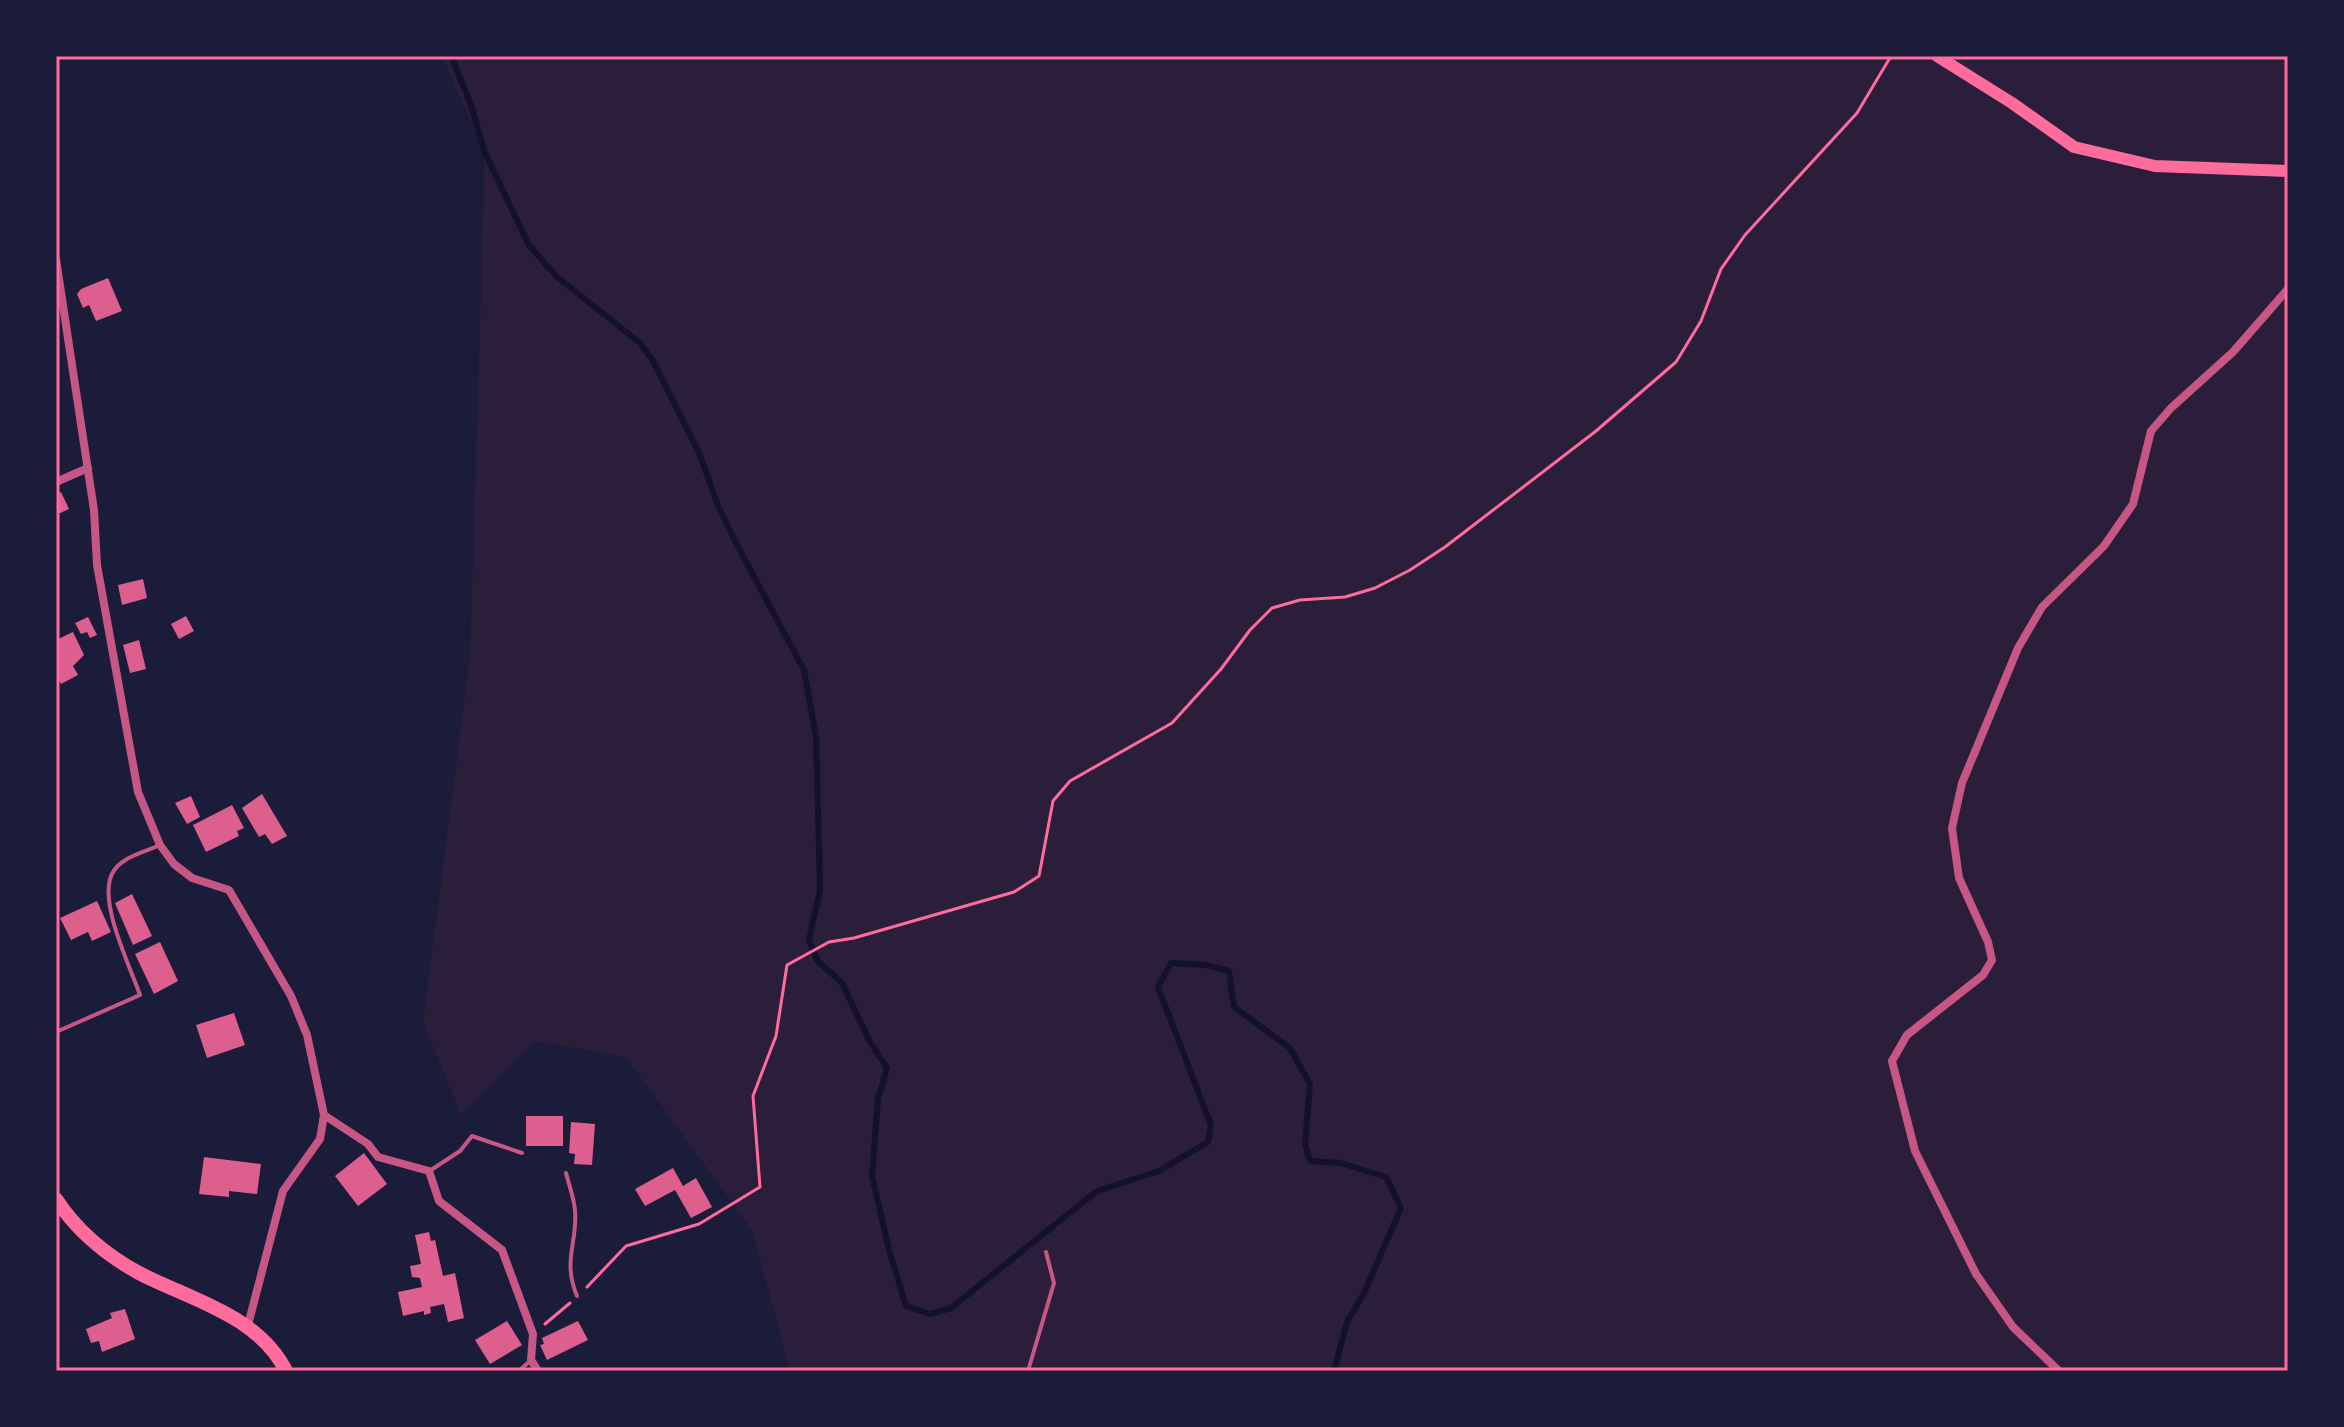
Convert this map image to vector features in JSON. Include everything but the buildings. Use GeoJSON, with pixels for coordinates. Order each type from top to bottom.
{"type":"FeatureCollection","features":[{"type":"Feature","properties":{"kind":"main road"},"geometry":{"type":"LineString","coordinates":[[1937,56],[2074,147],[2155,166],[2288,171]]}},
{"type":"Feature","properties":{"kind":"main road"},"geometry":{"type":"LineString","coordinates":[[56,1199],[91,1241],[136,1272],[248,1325],[278,1354],[286,1371]]}},
{"type":"Feature","properties":{"kind":"street"},"geometry":{"type":"LineString","coordinates":[[56,259],[88,468],[97,565],[138,792],[160,845],[174,864],[192,878],[229,890],[291,996],[307,1035],[324,1115],[320,1139],[283,1191],[248,1325]]}},
{"type":"Feature","properties":{"kind":"street"},"geometry":{"type":"LineString","coordinates":[[2059,1371],[2013,1327],[1976,1274],[1915,1151],[1892,1061],[1907,1035],[1983,975],[1992,960],[1988,942],[1959,878],[1952,828],[1962,783],[2018,648],[2042,607],[2104,546],[2133,504],[2151,431],[2171,408],[2233,352],[2288,289]]}},
{"type":"Feature","properties":{"kind":"street"},"geometry":{"type":"LineString","coordinates":[[56,482],[88,468]]}},
{"type":"Feature","properties":{"kind":"street"},"geometry":{"type":"LineString","coordinates":[[324,1115],[368,1144],[378,1157],[429,1171],[439,1201],[502,1250],[533,1334],[531,1360],[538,1371]]}},
{"type":"Feature","properties":{"kind":"lane"},"geometry":{"type":"LineString","coordinates":[[56,1032],[140,995],[108,903],[111,874],[123,861],[160,845]]}},
{"type":"Feature","properties":{"kind":"lane"},"geometry":{"type":"LineString","coordinates":[[429,1171],[460,1151],[472,1136],[522,1153]]}},
{"type":"Feature","properties":{"kind":"lane"},"geometry":{"type":"LineString","coordinates":[[566,1173],[576,1211],[570,1280],[577,1296]]}},
{"type":"Feature","properties":{"kind":"lane"},"geometry":{"type":"LineString","coordinates":[[1028,1371],[1054,1283],[1046,1252]]}},
{"type":"Feature","properties":{"kind":"lane"},"geometry":{"type":"LineString","coordinates":[[519,1371],[531,1360]]}},
{"type":"Feature","properties":{"kind":"path"},"geometry":{"type":"LineString","coordinates":[[533,1334],[577,1296],[626,1246],[699,1224],[760,1187],[753,1096],[776,1036],[787,965],[829,942],[854,938],[1027,886],[1039,876],[1053,801],[1070,781],[1172,723],[1272,608],[1300,600],[1345,597],[1375,588],[1410,570],[1445,547],[1596,431],[1676,362],[1701,321],[1721,269],[1745,235],[1857,113],[1891,56]]}},
{"type":"Feature","properties":{"kind":"shaded area"},"geometry":{"type":"Polygon","coordinates":[[[442,56],[2288,56],[2288,1371],[790,1371],[752,1230],[626,1057],[535,1041],[461,1115],[423,1022],[470,657],[485,154],[442,56]]]}},
{"type":"Feature","properties":{"kind":"waterway"},"geometry":{"type":"LineString","coordinates":[[451,56],[471,105],[485,153],[529,245],[557,277],[639,342],[653,361],[700,455],[718,506],[736,543],[804,670],[816,736],[820,890],[809,940],[817,960],[842,983],[869,1040],[887,1068],[878,1099],[872,1176],[906,1306],[930,1314],[951,1308],[1097,1191],[1159,1171],[1208,1142],[1211,1125],[1158,987],[1171,963],[1206,965],[1229,971],[1234,1007],[1290,1048],[1310,1084],[1305,1144],[1310,1161],[1341,1163],[1386,1177],[1401,1208],[1364,1293],[1347,1322],[1334,1371]]}}]}
